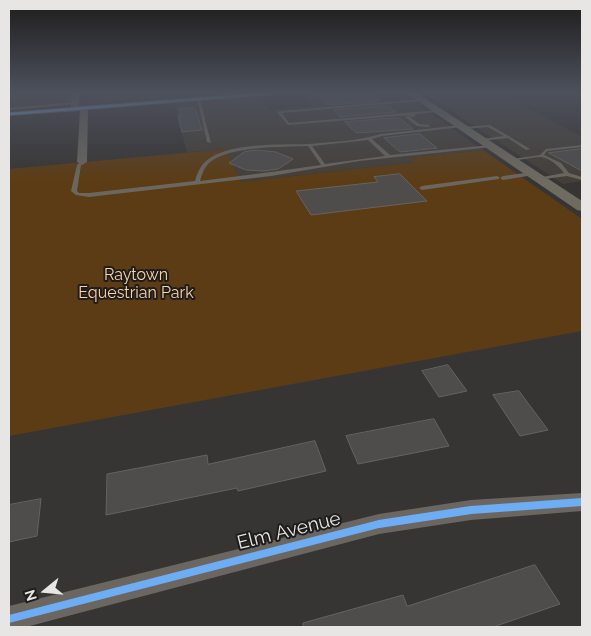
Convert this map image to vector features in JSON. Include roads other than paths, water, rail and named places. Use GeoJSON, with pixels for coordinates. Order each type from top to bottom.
{"type":"FeatureCollection","features":[{"type":"Feature","properties":{"kind":"main road"},"geometry":{"type":"LineString","coordinates":[[456,123],[582,207]]}},
{"type":"Feature","properties":{"kind":"street"},"geometry":{"type":"LineString","coordinates":[[79,123],[82,162]]}},
{"type":"Feature","properties":{"kind":"street","name":"Elm Avenue"},"geometry":{"type":"LineString","coordinates":[[9,619],[379,524],[470,510],[582,502]]}},
{"type":"Feature","properties":{"kind":"lane"},"geometry":{"type":"LineString","coordinates":[[204,123],[209,142]]}},
{"type":"Feature","properties":{"kind":"lane"},"geometry":{"type":"LineString","coordinates":[[287,123],[304,123]]}},
{"type":"Feature","properties":{"kind":"lane"},"geometry":{"type":"LineString","coordinates":[[416,123],[421,126],[489,126],[528,149]]}},
{"type":"Feature","properties":{"kind":"lane"},"geometry":{"type":"LineString","coordinates":[[197,183],[201,170],[209,160],[218,156],[249,150],[368,139],[381,135],[461,126]]}},
{"type":"Feature","properties":{"kind":"lane"},"geometry":{"type":"LineString","coordinates":[[82,162],[79,165],[74,191],[78,194],[89,195],[324,166],[486,143],[509,137]]}},
{"type":"Feature","properties":{"kind":"lane"},"geometry":{"type":"LineString","coordinates":[[368,139],[389,157]]}},
{"type":"Feature","properties":{"kind":"lane"},"geometry":{"type":"LineString","coordinates":[[309,145],[324,166]]}},
{"type":"Feature","properties":{"kind":"lane"},"geometry":{"type":"LineString","coordinates":[[541,156],[546,150],[582,146]]}},
{"type":"Feature","properties":{"kind":"lane"},"geometry":{"type":"LineString","coordinates":[[512,160],[541,156],[552,159],[564,167],[567,174]]}},
{"type":"Feature","properties":{"kind":"lane"},"geometry":{"type":"LineString","coordinates":[[422,188],[500,178],[567,174],[582,178]]}},
{"type":"Feature","properties":{"kind":"park label","name":"Raytown Equestrian Park"},"geometry":{"type":"Point","coordinates":[136,284]}}]}
